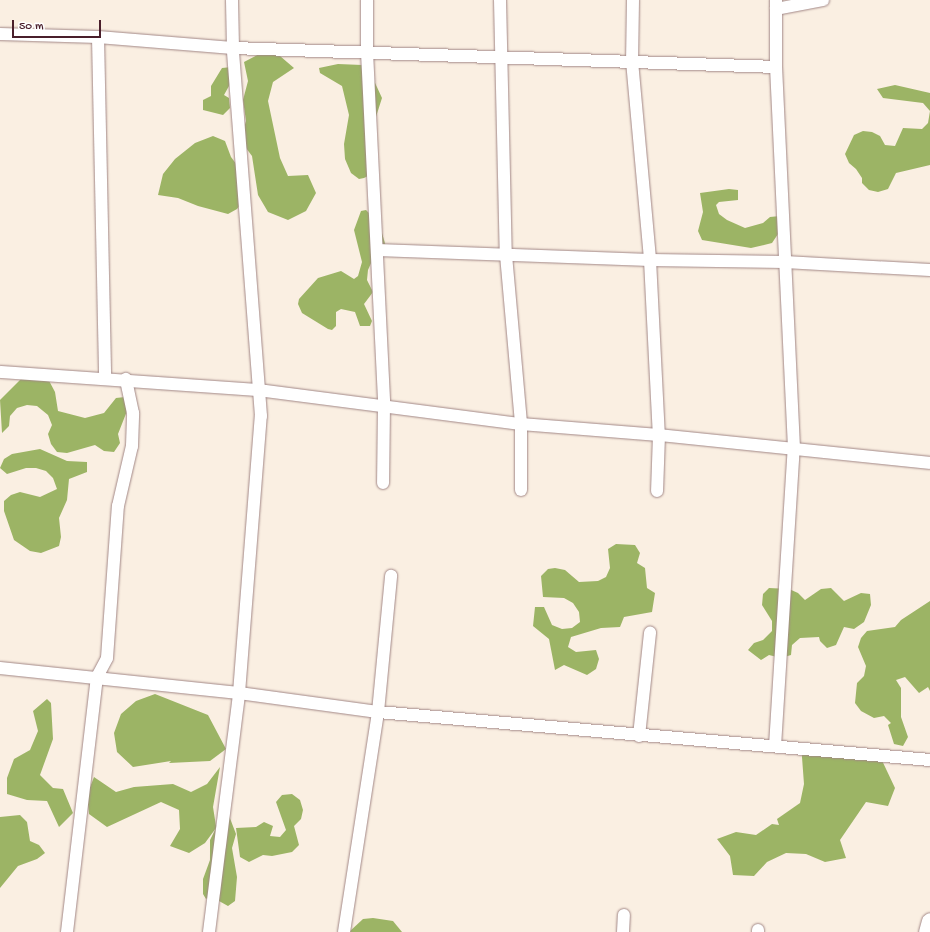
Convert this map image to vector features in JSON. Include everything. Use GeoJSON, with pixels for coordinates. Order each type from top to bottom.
{"type":"FeatureCollection","features":[{"type":"Feature","properties":{"kind":"main road"},"geometry":{"type":"LineString","coordinates":[[927,932],[930,922]]}},
{"type":"Feature","properties":{"kind":"street"},"geometry":{"type":"LineString","coordinates":[[209,932],[239,692],[261,416],[232,48],[232,0]]}},
{"type":"Feature","properties":{"kind":"street"},"geometry":{"type":"LineString","coordinates":[[367,0],[367,52],[384,404],[383,483]]}},
{"type":"Feature","properties":{"kind":"street"},"geometry":{"type":"LineString","coordinates":[[500,0],[500,57],[506,255],[521,424],[521,490]]}},
{"type":"Feature","properties":{"kind":"street"},"geometry":{"type":"LineString","coordinates":[[633,0],[632,61],[650,260],[659,435],[657,491]]}},
{"type":"Feature","properties":{"kind":"street"},"geometry":{"type":"LineString","coordinates":[[775,746],[794,448],[776,67],[776,5],[823,0]]}},
{"type":"Feature","properties":{"kind":"street"},"geometry":{"type":"LineString","coordinates":[[0,34],[98,37],[232,48],[776,67]]}},
{"type":"Feature","properties":{"kind":"street"},"geometry":{"type":"LineString","coordinates":[[98,37],[105,378]]}},
{"type":"Feature","properties":{"kind":"street"},"geometry":{"type":"LineString","coordinates":[[377,250],[650,260],[785,262],[930,270]]}},
{"type":"Feature","properties":{"kind":"street"},"geometry":{"type":"LineString","coordinates":[[0,372],[126,379],[258,390],[384,404],[521,424],[659,435],[930,463]]}},
{"type":"Feature","properties":{"kind":"street"},"geometry":{"type":"LineString","coordinates":[[67,932],[97,677],[107,658],[118,506],[132,446],[133,413],[126,379]]}},
{"type":"Feature","properties":{"kind":"street"},"geometry":{"type":"LineString","coordinates":[[344,932],[378,712],[391,576]]}},
{"type":"Feature","properties":{"kind":"street"},"geometry":{"type":"LineString","coordinates":[[639,736],[650,633]]}},
{"type":"Feature","properties":{"kind":"street"},"geometry":{"type":"LineString","coordinates":[[0,668],[239,692],[378,712],[639,736],[775,746],[930,760]]}},
{"type":"Feature","properties":{"kind":"street"},"geometry":{"type":"LineString","coordinates":[[623,932],[624,915]]}},
{"type":"Feature","properties":{"kind":"green space"},"geometry":{"type":"Polygon","coordinates":[[[261,53],[280,56],[294,68],[273,82],[268,101],[280,158],[288,176],[308,175],[316,193],[306,211],[288,220],[268,212],[258,195],[252,156],[240,140],[246,121],[243,100],[248,81],[244,62],[261,53]]]}},
{"type":"Feature","properties":{"kind":"green space"},"geometry":{"type":"Polygon","coordinates":[[[338,64],[362,65],[370,72],[382,98],[374,123],[368,176],[364,178],[359,179],[351,173],[345,159],[344,144],[349,115],[342,86],[320,73],[319,68],[338,64]]]}},
{"type":"Feature","properties":{"kind":"green space"},"geometry":{"type":"Polygon","coordinates":[[[232,67],[234,77],[224,95],[229,98],[230,108],[223,115],[203,110],[203,100],[211,96],[211,86],[222,68],[232,67]]]}},
{"type":"Feature","properties":{"kind":"green space"},"geometry":{"type":"Polygon","coordinates":[[[895,85],[930,93],[930,111],[923,103],[883,98],[877,89],[895,85]]]}},
{"type":"Feature","properties":{"kind":"green space"},"geometry":{"type":"Polygon","coordinates":[[[930,111],[930,165],[896,173],[888,189],[878,192],[869,190],[862,183],[862,178],[856,169],[849,163],[845,154],[854,135],[863,131],[872,132],[880,136],[885,145],[895,146],[903,128],[922,129],[928,123],[930,111]]]}},
{"type":"Feature","properties":{"kind":"green space"},"geometry":{"type":"Polygon","coordinates":[[[213,136],[225,141],[231,157],[237,165],[243,201],[237,209],[228,214],[198,206],[178,198],[158,195],[163,174],[175,159],[195,143],[213,136]]]}},
{"type":"Feature","properties":{"kind":"green space"},"geometry":{"type":"Polygon","coordinates":[[[729,189],[738,190],[738,200],[719,202],[716,205],[719,214],[727,220],[745,228],[763,223],[770,217],[780,216],[778,234],[772,243],[751,248],[702,240],[698,231],[703,212],[700,193],[729,189]]]}},
{"type":"Feature","properties":{"kind":"green space"},"geometry":{"type":"Polygon","coordinates":[[[366,210],[379,223],[387,250],[382,259],[372,261],[368,270],[367,280],[373,292],[364,304],[372,321],[370,326],[360,326],[355,312],[341,309],[336,312],[336,326],[332,330],[328,329],[302,313],[298,304],[299,299],[318,278],[341,271],[354,279],[358,276],[362,262],[354,230],[361,211],[366,210]]]}},
{"type":"Feature","properties":{"kind":"green space"},"geometry":{"type":"Polygon","coordinates":[[[46,375],[55,392],[58,411],[85,418],[104,413],[116,398],[125,397],[129,406],[118,434],[120,443],[114,452],[104,451],[95,445],[67,453],[57,452],[51,444],[48,434],[52,425],[48,415],[37,406],[27,405],[17,408],[10,416],[9,426],[2,433],[0,400],[22,378],[46,375]]]}},
{"type":"Feature","properties":{"kind":"green space"},"geometry":{"type":"Polygon","coordinates":[[[40,449],[67,461],[87,462],[87,472],[69,479],[67,500],[59,518],[61,537],[59,546],[41,553],[30,551],[14,540],[4,511],[4,501],[11,495],[20,492],[40,497],[57,489],[53,478],[46,471],[36,468],[26,468],[7,474],[0,468],[4,459],[12,454],[40,449]]]}},
{"type":"Feature","properties":{"kind":"green space"},"geometry":{"type":"Polygon","coordinates":[[[616,544],[635,545],[640,553],[637,563],[645,568],[647,588],[655,593],[652,612],[624,617],[620,627],[601,628],[571,637],[568,647],[576,652],[596,650],[599,659],[596,669],[587,675],[564,665],[555,670],[549,639],[533,626],[535,607],[544,607],[552,625],[562,629],[572,628],[580,622],[579,612],[573,603],[564,598],[543,597],[541,576],[548,569],[555,568],[565,570],[579,582],[598,581],[606,577],[610,568],[608,549],[616,544]]]}},
{"type":"Feature","properties":{"kind":"green space"},"geometry":{"type":"Polygon","coordinates":[[[769,588],[789,589],[798,593],[805,600],[821,589],[831,588],[844,601],[861,593],[870,594],[871,605],[864,622],[854,629],[844,627],[836,645],[827,648],[820,641],[819,637],[800,638],[792,645],[791,655],[781,658],[769,655],[761,660],[748,650],[754,643],[763,640],[772,631],[772,621],[762,605],[763,594],[769,588]]]}},
{"type":"Feature","properties":{"kind":"green space"},"geometry":{"type":"Polygon","coordinates":[[[930,601],[930,691],[928,687],[919,693],[905,677],[896,680],[901,688],[901,717],[908,737],[903,746],[894,744],[888,725],[891,723],[884,716],[874,718],[861,711],[855,703],[857,683],[864,676],[866,666],[858,647],[861,638],[867,631],[895,627],[901,620],[930,601]]]}},
{"type":"Feature","properties":{"kind":"green space"},"geometry":{"type":"Polygon","coordinates":[[[155,694],[208,715],[226,749],[210,761],[169,763],[171,761],[133,767],[117,752],[114,733],[121,714],[136,701],[155,694]]]}},
{"type":"Feature","properties":{"kind":"green space"},"geometry":{"type":"Polygon","coordinates":[[[47,699],[51,703],[53,739],[40,775],[53,788],[63,789],[73,813],[59,827],[47,801],[27,800],[7,794],[7,778],[14,759],[30,750],[38,731],[33,711],[47,699]]]}},
{"type":"Feature","properties":{"kind":"green space"},"geometry":{"type":"Polygon","coordinates":[[[801,744],[878,752],[895,788],[888,806],[866,802],[840,840],[846,858],[825,862],[806,854],[786,853],[767,862],[754,876],[733,875],[730,856],[717,839],[736,832],[756,835],[772,824],[779,825],[777,819],[800,803],[804,784],[801,744]]]}},
{"type":"Feature","properties":{"kind":"green space"},"geometry":{"type":"Polygon","coordinates":[[[220,767],[213,807],[216,826],[228,813],[236,834],[232,848],[237,877],[235,901],[228,906],[210,896],[206,899],[203,894],[203,879],[210,860],[210,840],[216,828],[205,843],[189,853],[170,846],[180,829],[179,810],[161,802],[107,827],[89,814],[87,795],[94,777],[116,792],[134,787],[173,784],[191,792],[207,784],[220,767]]]}},
{"type":"Feature","properties":{"kind":"green space"},"geometry":{"type":"Polygon","coordinates":[[[292,794],[300,800],[303,810],[301,819],[294,826],[299,845],[292,852],[272,856],[263,855],[249,862],[240,857],[236,828],[256,827],[264,822],[273,826],[270,836],[280,837],[286,830],[276,802],[282,795],[292,794]]]}},
{"type":"Feature","properties":{"kind":"green space"},"geometry":{"type":"Polygon","coordinates":[[[20,815],[27,822],[30,841],[39,845],[45,853],[37,859],[18,866],[0,888],[0,817],[20,815]]]}},
{"type":"Feature","properties":{"kind":"green space"},"geometry":{"type":"Polygon","coordinates":[[[373,918],[393,921],[402,932],[349,932],[363,919],[373,918]]]}}]}
